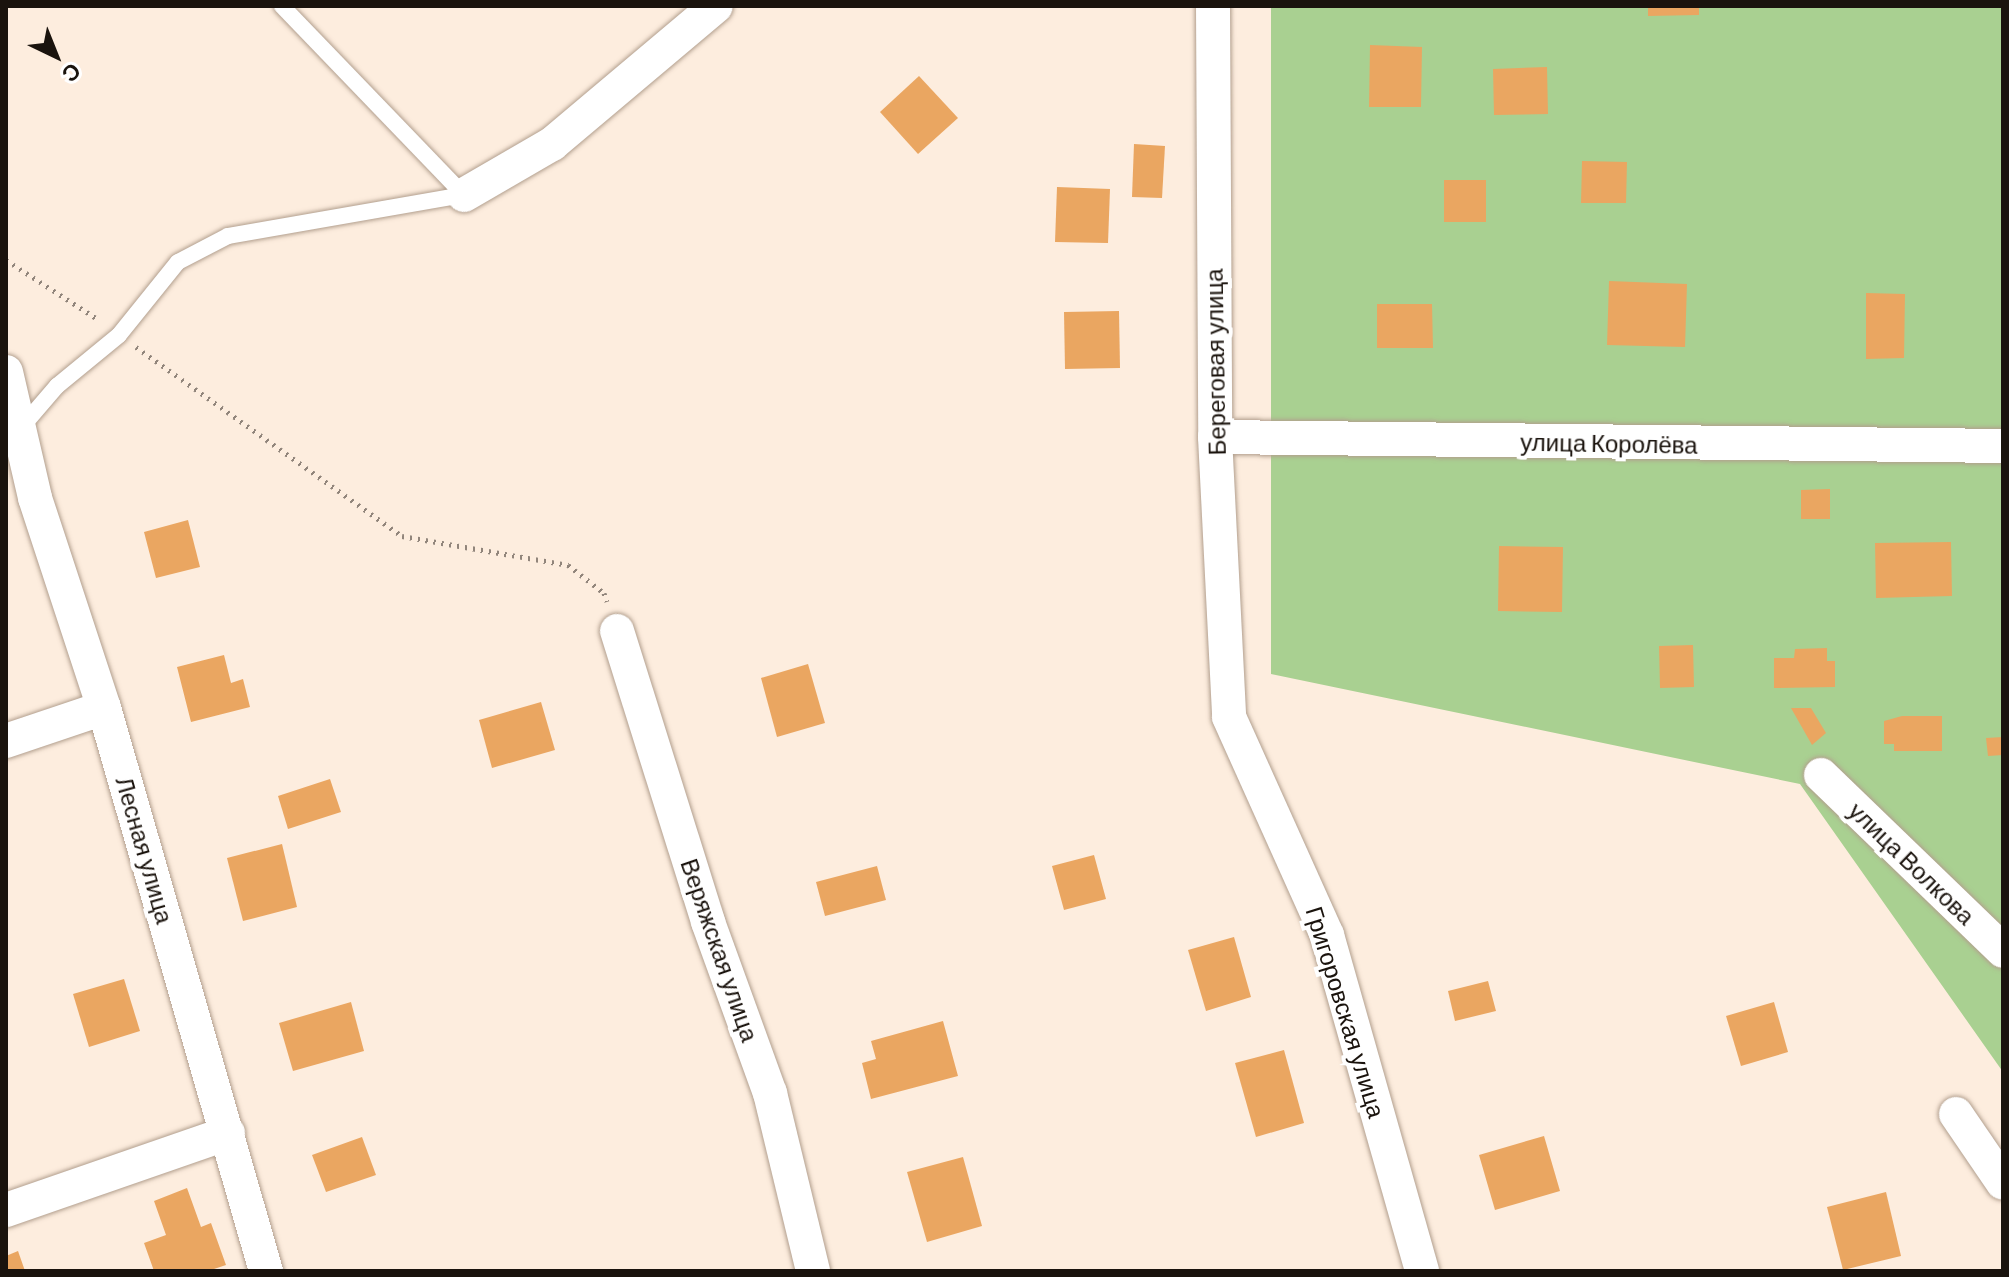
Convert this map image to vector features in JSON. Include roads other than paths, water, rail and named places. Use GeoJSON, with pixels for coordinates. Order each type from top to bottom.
{"type":"FeatureCollection","features":[{"type":"Feature","properties":{"kind":"street"},"geometry":{"type":"LineString","coordinates":[[464,195],[552,144],[716,6]]}},
{"type":"Feature","properties":{"kind":"street","name":"Береговая улица"},"geometry":{"type":"LineString","coordinates":[[1213,6],[1215,437],[1229,717]]}},
{"type":"Feature","properties":{"kind":"street","name":"Лесная улица"},"geometry":{"type":"LineString","coordinates":[[6,372],[35,498],[104,708],[266,1271]]}},
{"type":"Feature","properties":{"kind":"street","name":"улица Королёва"},"geometry":{"type":"LineString","coordinates":[[1215,437],[2003,446]]}},
{"type":"Feature","properties":{"kind":"street","name":"Веряжская улица"},"geometry":{"type":"LineString","coordinates":[[617,631],[708,922],[770,1093],[813,1271]]}},
{"type":"Feature","properties":{"kind":"street"},"geometry":{"type":"LineString","coordinates":[[6,741],[104,708]]}},
{"type":"Feature","properties":{"kind":"street","name":"Григоровская улица"},"geometry":{"type":"LineString","coordinates":[[1229,717],[1327,935],[1422,1271]]}},
{"type":"Feature","properties":{"kind":"street","name":"улица Волкова"},"geometry":{"type":"LineString","coordinates":[[1821,775],[2003,951]]}},
{"type":"Feature","properties":{"kind":"street"},"geometry":{"type":"LineString","coordinates":[[1956,1114],[2003,1183]]}},
{"type":"Feature","properties":{"kind":"street"},"geometry":{"type":"LineString","coordinates":[[6,1210],[228,1133]]}},
{"type":"Feature","properties":{"kind":"lane"},"geometry":{"type":"LineString","coordinates":[[282,6],[464,195]]}},
{"type":"Feature","properties":{"kind":"lane"},"geometry":{"type":"LineString","coordinates":[[19,430],[57,386],[119,335],[178,262],[228,236],[464,195]]}}]}
